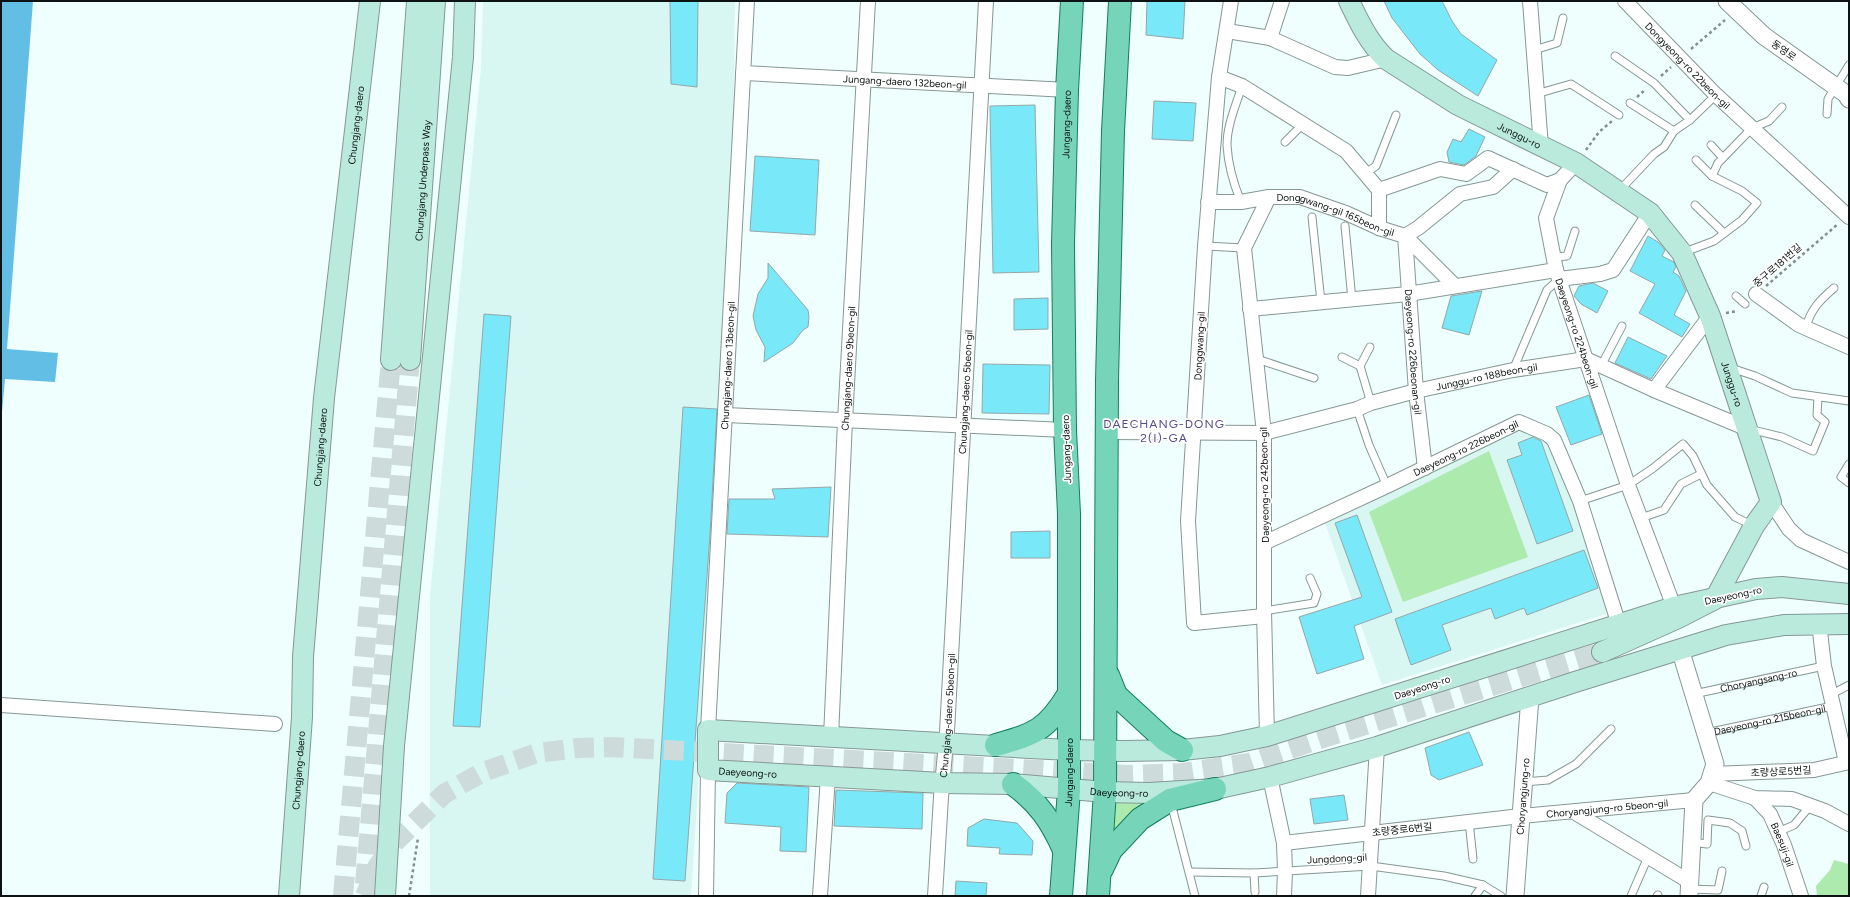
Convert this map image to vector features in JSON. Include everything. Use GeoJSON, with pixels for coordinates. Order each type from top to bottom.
{"type":"FeatureCollection","features":[{"type":"Feature","properties":{"kind":"main road","name":"Chungjang-daero"},"geometry":{"type":"LineString","coordinates":[[289,896],[302,717],[303,657],[324,398],[370,1]]}},
{"type":"Feature","properties":{"kind":"main road","name":"Chungjang Underpass Way"},"geometry":{"type":"LineString","coordinates":[[390,360],[417,1]]}},
{"type":"Feature","properties":{"kind":"main road","name":"Chungjang Underpass Way"},"geometry":{"type":"LineString","coordinates":[[410,360],[435,1]]}},
{"type":"Feature","properties":{"kind":"main road"},"geometry":{"type":"LineString","coordinates":[[385,896],[394,746],[463,57],[465,1]]}},
{"type":"Feature","properties":{"kind":"main road","name":"Jungang-daero"},"geometry":{"type":"LineString","coordinates":[[1061,896],[1069,790],[1068,695],[1070,514],[1064,430],[1063,244],[1066,90],[1072,1]]}},
{"type":"Feature","properties":{"kind":"main road"},"geometry":{"type":"LineString","coordinates":[[1098,896],[1106,792],[1106,432],[1113,131],[1120,1]]}},
{"type":"Feature","properties":{"kind":"main road","name":"Junggu-ro"},"geometry":{"type":"LineString","coordinates":[[1349,1],[1360,24],[1377,50],[1386,59],[1458,104],[1541,147],[1576,163],[1650,213],[1682,253],[1710,316],[1771,502]]}},
{"type":"Feature","properties":{"kind":"main road"},"geometry":{"type":"LineString","coordinates":[[1726,635],[1602,652],[1678,618],[1715,599],[1754,526],[1771,502]]}},
{"type":"Feature","properties":{"kind":"main road","name":"Daeyeong-ro"},"geometry":{"type":"LineString","coordinates":[[1848,624],[1819,623],[1784,625],[1726,635],[1377,747],[1270,777],[1215,788],[1149,793],[1106,792],[1013,784],[942,783],[708,770],[708,730],[1068,750],[1182,750],[1220,746],[1267,736],[1674,607],[1756,589],[1782,587],[1849,594]]}},
{"type":"Feature","properties":{"kind":"main road"},"geometry":{"type":"LineString","coordinates":[[1106,671],[1116,695],[1166,741],[1182,750]]}},
{"type":"Feature","properties":{"kind":"main road"},"geometry":{"type":"LineString","coordinates":[[996,745],[1028,736],[1047,723],[1058,711],[1068,695]]}},
{"type":"Feature","properties":{"kind":"main road"},"geometry":{"type":"LineString","coordinates":[[1013,784],[1030,797],[1035,803],[1054,828],[1064,850]]}},
{"type":"Feature","properties":{"kind":"main road"},"geometry":{"type":"LineString","coordinates":[[1100,874],[1111,850],[1140,819],[1170,800],[1215,788]]}},
{"type":"Feature","properties":{"kind":"street","name":"Chungjang-daero 13beon-gil"},"geometry":{"type":"LineString","coordinates":[[708,730],[747,1]]}},
{"type":"Feature","properties":{"kind":"street","name":"Chungjang-daero 9beon-gil"},"geometry":{"type":"LineString","coordinates":[[831,737],[868,1]]}},
{"type":"Feature","properties":{"kind":"street","name":"Chungjang-daero 5beon-gil"},"geometry":{"type":"LineString","coordinates":[[935,896],[946,743],[980,87],[986,1]]}},
{"type":"Feature","properties":{"kind":"street","name":"Donggwang-gil"},"geometry":{"type":"LineString","coordinates":[[1231,1],[1219,77],[1208,202],[1188,521],[1194,623],[1264,613]]}},
{"type":"Feature","properties":{"kind":"street"},"geometry":{"type":"LineString","coordinates":[[1270,38],[1282,1]]}},
{"type":"Feature","properties":{"kind":"street"},"geometry":{"type":"LineString","coordinates":[[1530,1],[1541,147]]}},
{"type":"Feature","properties":{"kind":"street","name":"Dongyeong-ro 22beon-gil"},"geometry":{"type":"LineString","coordinates":[[1625,1],[1716,95],[1848,216]]}},
{"type":"Feature","properties":{"kind":"street","name":"동영로"},"geometry":{"type":"LineString","coordinates":[[1731,6],[1764,36],[1845,93]]}},
{"type":"Feature","properties":{"kind":"street"},"geometry":{"type":"LineString","coordinates":[[1226,31],[1270,38],[1334,67],[1348,68],[1386,59]]}},
{"type":"Feature","properties":{"kind":"street","name":"Jungang-daero 132beon-gil"},"geometry":{"type":"LineString","coordinates":[[742,73],[980,87],[1066,90]]}},
{"type":"Feature","properties":{"kind":"street"},"geometry":{"type":"LineString","coordinates":[[1219,77],[1242,86],[1346,151],[1379,190],[1379,228]]}},
{"type":"Feature","properties":{"kind":"street"},"geometry":{"type":"LineString","coordinates":[[1379,190],[1440,169],[1466,174],[1488,158],[1547,185],[1560,180],[1576,163]]}},
{"type":"Feature","properties":{"kind":"street","name":"Donggwang-gil 165beon-gil"},"geometry":{"type":"LineString","coordinates":[[1208,202],[1241,202],[1269,197],[1300,197],[1346,213],[1379,228],[1405,236],[1418,228],[1460,194],[1493,187],[1514,169]]}},
{"type":"Feature","properties":{"kind":"street","name":"Daeyeong-ro 224beon-gil"},"geometry":{"type":"LineString","coordinates":[[1560,180],[1546,218],[1557,269],[1628,485],[1674,607]]}},
{"type":"Feature","properties":{"kind":"street"},"geometry":{"type":"LineString","coordinates":[[1244,248],[1269,197]]}},
{"type":"Feature","properties":{"kind":"street"},"geometry":{"type":"LineString","coordinates":[[1250,310],[1408,294],[1454,285],[1557,269],[1600,274],[1613,270],[1650,213]]}},
{"type":"Feature","properties":{"kind":"street"},"geometry":{"type":"LineString","coordinates":[[1405,236],[1454,285]]}},
{"type":"Feature","properties":{"kind":"street","name":"Daeyeong-ro 226beonan-gil"},"geometry":{"type":"LineString","coordinates":[[1405,236],[1416,391],[1425,468]]}},
{"type":"Feature","properties":{"kind":"street","name":"Daeyeong-ro 242beon-gil"},"geometry":{"type":"LineString","coordinates":[[1244,248],[1264,433],[1264,613],[1267,736]]}},
{"type":"Feature","properties":{"kind":"street"},"geometry":{"type":"LineString","coordinates":[[1756,294],[1806,328],[1849,347]]}},
{"type":"Feature","properties":{"kind":"street"},"geometry":{"type":"LineString","coordinates":[[1654,390],[1710,316]]}},
{"type":"Feature","properties":{"kind":"street","name":"Junggu-ro 188beon-gil"},"geometry":{"type":"LineString","coordinates":[[1106,432],[1264,433],[1357,410],[1371,403],[1416,391],[1513,370],[1586,359]]}},
{"type":"Feature","properties":{"kind":"street"},"geometry":{"type":"LineString","coordinates":[[1586,359],[1654,390],[1748,429]]}},
{"type":"Feature","properties":{"kind":"street"},"geometry":{"type":"LineString","coordinates":[[726,415],[1064,430]]}},
{"type":"Feature","properties":{"kind":"street","name":"Daeyeong-ro 226beon-gil"},"geometry":{"type":"LineString","coordinates":[[1264,543],[1425,468],[1518,422],[1547,434],[1554,440],[1580,501],[1619,625]]}},
{"type":"Feature","properties":{"kind":"street"},"geometry":{"type":"LineString","coordinates":[[1771,502],[1789,529],[1801,540],[1849,562]]}},
{"type":"Feature","properties":{"kind":"street","name":"Daeyeong-ro 215beon-gil"},"geometry":{"type":"LineString","coordinates":[[1819,623],[1824,666],[1832,701],[1845,737],[1848,762]]}},
{"type":"Feature","properties":{"kind":"street"},"geometry":{"type":"LineString","coordinates":[[1680,649],[1715,764],[1710,779],[1694,800],[1689,889]]}},
{"type":"Feature","properties":{"kind":"street","name":"Choryangjung-ro"},"geometry":{"type":"LineString","coordinates":[[1515,896],[1530,697]]}},
{"type":"Feature","properties":{"kind":"street"},"geometry":{"type":"LineString","coordinates":[[1,706],[275,724]]}},
{"type":"Feature","properties":{"kind":"street"},"geometry":{"type":"LineString","coordinates":[[1368,896],[1377,747]]}},
{"type":"Feature","properties":{"kind":"street","name":"초량상로5번길"},"geometry":{"type":"LineString","coordinates":[[1710,779],[1814,770],[1848,762]]}},
{"type":"Feature","properties":{"kind":"street"},"geometry":{"type":"LineString","coordinates":[[706,896],[708,770]]}},
{"type":"Feature","properties":{"kind":"street"},"geometry":{"type":"LineString","coordinates":[[820,896],[828,777]]}},
{"type":"Feature","properties":{"kind":"street"},"geometry":{"type":"LineString","coordinates":[[1270,777],[1284,843],[1284,896]]}},
{"type":"Feature","properties":{"kind":"street"},"geometry":{"type":"LineString","coordinates":[[1710,779],[1755,798],[1792,799],[1825,810],[1849,824]]}},
{"type":"Feature","properties":{"kind":"street","name":"Baesuji-gil"},"geometry":{"type":"LineString","coordinates":[[1755,798],[1770,814],[1778,832],[1800,896]]}},
{"type":"Feature","properties":{"kind":"street","name":"Choryangjung-ro 5beon-gil"},"geometry":{"type":"LineString","coordinates":[[1521,816],[1694,800]]}},
{"type":"Feature","properties":{"kind":"street"},"geometry":{"type":"LineString","coordinates":[[1574,812],[1648,857],[1689,889]]}},
{"type":"Feature","properties":{"kind":"street","name":"초량중로6번길"},"geometry":{"type":"LineString","coordinates":[[1284,843],[1521,816]]}},
{"type":"Feature","properties":{"kind":"lane"},"geometry":{"type":"LineString","coordinates":[[1534,50],[1557,43],[1562,18]]}},
{"type":"Feature","properties":{"kind":"lane"},"geometry":{"type":"LineString","coordinates":[[1615,56],[1654,83],[1690,120]]}},
{"type":"Feature","properties":{"kind":"lane"},"geometry":{"type":"LineString","coordinates":[[1827,114],[1828,99],[1845,93],[1849,65]]}},
{"type":"Feature","properties":{"kind":"lane"},"geometry":{"type":"LineString","coordinates":[[1536,94],[1571,84],[1619,115]]}},
{"type":"Feature","properties":{"kind":"lane"},"geometry":{"type":"LineString","coordinates":[[1241,202],[1235,187],[1227,146],[1229,128],[1242,86]]}},
{"type":"Feature","properties":{"kind":"lane"},"geometry":{"type":"LineString","coordinates":[[1619,191],[1654,154],[1664,147],[1674,131],[1690,120],[1716,95]]}},
{"type":"Feature","properties":{"kind":"lane"},"geometry":{"type":"LineString","coordinates":[[1630,103],[1674,131]]}},
{"type":"Feature","properties":{"kind":"lane"},"geometry":{"type":"LineString","coordinates":[[1712,176],[1718,163],[1752,128],[1769,121],[1782,107]]}},
{"type":"Feature","properties":{"kind":"lane"},"geometry":{"type":"LineString","coordinates":[[1364,174],[1376,166],[1396,115]]}},
{"type":"Feature","properties":{"kind":"lane"},"geometry":{"type":"LineString","coordinates":[[1285,142],[1303,124]]}},
{"type":"Feature","properties":{"kind":"lane"},"geometry":{"type":"LineString","coordinates":[[1711,146],[1723,158]]}},
{"type":"Feature","properties":{"kind":"lane"},"geometry":{"type":"LineString","coordinates":[[1682,253],[1714,241],[1742,220],[1757,203],[1742,191],[1712,176],[1696,160]]}},
{"type":"Feature","properties":{"kind":"lane"},"geometry":{"type":"LineString","coordinates":[[1695,205],[1724,233]]}},
{"type":"Feature","properties":{"kind":"lane"},"geometry":{"type":"LineString","coordinates":[[1312,217],[1321,302]]}},
{"type":"Feature","properties":{"kind":"lane"},"geometry":{"type":"LineString","coordinates":[[1345,226],[1352,300]]}},
{"type":"Feature","properties":{"kind":"lane"},"geometry":{"type":"LineString","coordinates":[[1513,370],[1547,290],[1557,269],[1567,256],[1575,231]]}},
{"type":"Feature","properties":{"kind":"lane"},"geometry":{"type":"LineString","coordinates":[[1205,246],[1244,248]]}},
{"type":"Feature","properties":{"kind":"lane"},"geometry":{"type":"LineString","coordinates":[[1806,328],[1809,315],[1818,302],[1834,288]]}},
{"type":"Feature","properties":{"kind":"lane"},"geometry":{"type":"LineString","coordinates":[[1736,296],[1745,304]]}},
{"type":"Feature","properties":{"kind":"lane"},"geometry":{"type":"LineString","coordinates":[[1601,366],[1622,326]]}},
{"type":"Feature","properties":{"kind":"lane"},"geometry":{"type":"LineString","coordinates":[[1370,347],[1360,366],[1371,403]]}},
{"type":"Feature","properties":{"kind":"lane"},"geometry":{"type":"LineString","coordinates":[[1342,357],[1360,366]]}},
{"type":"Feature","properties":{"kind":"lane"},"geometry":{"type":"LineString","coordinates":[[1257,359],[1314,378]]}},
{"type":"Feature","properties":{"kind":"lane"},"geometry":{"type":"LineString","coordinates":[[1727,367],[1755,376],[1792,393],[1818,398],[1849,401]]}},
{"type":"Feature","properties":{"kind":"lane"},"geometry":{"type":"LineString","coordinates":[[1748,429],[1782,437],[1813,451],[1825,422],[1817,415],[1818,398]]}},
{"type":"Feature","properties":{"kind":"lane"},"geometry":{"type":"LineString","coordinates":[[1357,410],[1369,445],[1387,486]]}},
{"type":"Feature","properties":{"kind":"lane"},"geometry":{"type":"LineString","coordinates":[[1580,501],[1628,485],[1652,469],[1683,444],[1693,456],[1707,485],[1735,517],[1754,526]]}},
{"type":"Feature","properties":{"kind":"lane"},"geometry":{"type":"LineString","coordinates":[[1849,464],[1841,477],[1849,483]]}},
{"type":"Feature","properties":{"kind":"lane"},"geometry":{"type":"LineString","coordinates":[[1641,518],[1664,510],[1681,484],[1701,474]]}},
{"type":"Feature","properties":{"kind":"lane"},"geometry":{"type":"LineString","coordinates":[[1264,613],[1314,603],[1317,594],[1310,578]]}},
{"type":"Feature","properties":{"kind":"lane","name":"Choryangsang-ro"},"geometry":{"type":"LineString","coordinates":[[1694,694],[1824,666]]}},
{"type":"Feature","properties":{"kind":"lane","name":"Daeyeong-ro 215beon-gil"},"geometry":{"type":"LineString","coordinates":[[1706,733],[1832,701],[1849,685]]}},
{"type":"Feature","properties":{"kind":"lane"},"geometry":{"type":"LineString","coordinates":[[1524,782],[1548,780],[1576,764],[1611,729]]}},
{"type":"Feature","properties":{"kind":"lane"},"geometry":{"type":"LineString","coordinates":[[1170,800],[1190,872],[1195,896]]}},
{"type":"Feature","properties":{"kind":"lane"},"geometry":{"type":"LineString","coordinates":[[1778,832],[1794,825],[1810,806]]}},
{"type":"Feature","properties":{"kind":"lane"},"geometry":{"type":"LineString","coordinates":[[1692,842],[1708,844],[1708,820],[1730,823],[1742,831],[1746,846]]}},
{"type":"Feature","properties":{"kind":"lane"},"geometry":{"type":"LineString","coordinates":[[1469,821],[1473,859]]}},
{"type":"Feature","properties":{"kind":"lane"},"geometry":{"type":"LineString","coordinates":[[1631,896],[1648,857]]}},
{"type":"Feature","properties":{"kind":"lane","name":"Jungdong-gil"},"geometry":{"type":"LineString","coordinates":[[1190,872],[1254,873],[1371,866],[1444,876],[1483,885],[1501,896]]}},
{"type":"Feature","properties":{"kind":"lane"},"geometry":{"type":"LineString","coordinates":[[1689,889],[1718,890],[1722,871]]}},
{"type":"Feature","properties":{"kind":"lane"},"geometry":{"type":"LineString","coordinates":[[1254,873],[1255,892]]}},
{"type":"Feature","properties":{"kind":"lane"},"geometry":{"type":"LineString","coordinates":[[1475,896],[1483,885]]}},
{"type":"Feature","properties":{"kind":"lane"},"geometry":{"type":"LineString","coordinates":[[1761,896],[1764,887]]}},
{"type":"Feature","properties":{"kind":"path"},"geometry":{"type":"LineString","coordinates":[[1680,58],[1731,6]]}},
{"type":"Feature","properties":{"kind":"path","name":"중구로181번길"},"geometry":{"type":"LineString","coordinates":[[1756,294],[1848,216]]}},
{"type":"Feature","properties":{"kind":"path"},"geometry":{"type":"LineString","coordinates":[[1710,316],[1739,311],[1745,304]]}},
{"type":"Feature","properties":{"kind":"path"},"geometry":{"type":"LineString","coordinates":[[409,896],[418,838]]}},
{"type":"Feature","properties":{"kind":"shaded area"},"geometry":{"type":"Polygon","coordinates":[[[483,1],[735,1],[733,176],[723,402],[691,896],[430,896],[430,596],[481,68],[483,1]]]}},
{"type":"Feature","properties":{"kind":"shaded area"},"geometry":{"type":"Polygon","coordinates":[[[1515,426],[1550,440],[1605,592],[1606,614],[1382,685],[1324,520],[1515,426]]]}},
{"type":"Feature","properties":{"kind":"green space"},"geometry":{"type":"Polygon","coordinates":[[[1489,451],[1528,557],[1403,602],[1369,512],[1489,451]]]}},
{"type":"Feature","properties":{"kind":"green space"},"geometry":{"type":"Polygon","coordinates":[[[1144,801],[1110,833],[1113,802],[1144,801]]]}},
{"type":"Feature","properties":{"kind":"green space"},"geometry":{"type":"Polygon","coordinates":[[[1834,860],[1849,864],[1849,896],[1817,896],[1816,886],[1830,870],[1834,860]]]}},
{"type":"Feature","properties":{"kind":"water"},"geometry":{"type":"Polygon","coordinates":[[[1,1],[33,1],[7,349],[58,353],[55,382],[5,379],[1,423],[1,1]]]}},
{"type":"Feature","properties":{"kind":"building"},"geometry":{"type":"Polygon","coordinates":[[[670,1],[698,1],[697,87],[671,84],[670,1]]]}},
{"type":"Feature","properties":{"kind":"building"},"geometry":{"type":"Polygon","coordinates":[[[1147,1],[1185,1],[1183,39],[1146,35],[1147,1]]]}},
{"type":"Feature","properties":{"kind":"building"},"geometry":{"type":"Polygon","coordinates":[[[1384,1],[1442,1],[1452,21],[1461,34],[1497,60],[1478,96],[1438,70],[1420,54],[1392,18],[1384,1]]]}},
{"type":"Feature","properties":{"kind":"building"},"geometry":{"type":"Polygon","coordinates":[[[1154,101],[1196,103],[1193,141],[1152,139],[1154,101]]]}},
{"type":"Feature","properties":{"kind":"building"},"geometry":{"type":"Polygon","coordinates":[[[1035,105],[1039,272],[993,273],[990,106],[1035,105]]]}},
{"type":"Feature","properties":{"kind":"building"},"geometry":{"type":"Polygon","coordinates":[[[1469,129],[1485,137],[1476,156],[1464,165],[1449,162],[1447,152],[1453,139],[1461,142],[1469,129]]]}},
{"type":"Feature","properties":{"kind":"building"},"geometry":{"type":"Polygon","coordinates":[[[755,156],[819,160],[815,235],[750,231],[755,156]]]}},
{"type":"Feature","properties":{"kind":"building"},"geometry":{"type":"Polygon","coordinates":[[[1648,236],[1658,242],[1665,250],[1662,256],[1674,262],[1676,267],[1673,272],[1679,276],[1686,291],[1674,315],[1690,324],[1682,337],[1639,313],[1655,284],[1630,271],[1648,236]]]}},
{"type":"Feature","properties":{"kind":"building"},"geometry":{"type":"Polygon","coordinates":[[[768,263],[808,310],[809,317],[808,327],[803,330],[793,343],[764,362],[765,347],[756,330],[753,316],[758,294],[768,278],[768,263]]]}},
{"type":"Feature","properties":{"kind":"building"},"geometry":{"type":"Polygon","coordinates":[[[1593,283],[1608,291],[1597,313],[1581,304],[1574,296],[1579,286],[1593,283]]]}},
{"type":"Feature","properties":{"kind":"building"},"geometry":{"type":"Polygon","coordinates":[[[1482,291],[1469,335],[1442,328],[1451,296],[1482,291]]]}},
{"type":"Feature","properties":{"kind":"building"},"geometry":{"type":"Polygon","coordinates":[[[1048,298],[1048,329],[1014,330],[1014,299],[1048,298]]]}},
{"type":"Feature","properties":{"kind":"building"},"geometry":{"type":"Polygon","coordinates":[[[484,314],[511,316],[480,727],[453,726],[484,314]]]}},
{"type":"Feature","properties":{"kind":"building"},"geometry":{"type":"Polygon","coordinates":[[[1628,337],[1667,356],[1651,379],[1615,363],[1628,337]]]}},
{"type":"Feature","properties":{"kind":"building"},"geometry":{"type":"Polygon","coordinates":[[[983,364],[1050,365],[1049,414],[982,413],[983,364]]]}},
{"type":"Feature","properties":{"kind":"building"},"geometry":{"type":"Polygon","coordinates":[[[1589,395],[1602,434],[1571,445],[1556,407],[1589,395]]]}},
{"type":"Feature","properties":{"kind":"building"},"geometry":{"type":"Polygon","coordinates":[[[683,407],[717,409],[710,534],[685,881],[653,879],[683,407]]]}},
{"type":"Feature","properties":{"kind":"building"},"geometry":{"type":"Polygon","coordinates":[[[1533,437],[1541,441],[1573,531],[1537,544],[1507,460],[1522,455],[1518,443],[1533,437]]]}},
{"type":"Feature","properties":{"kind":"building"},"geometry":{"type":"Polygon","coordinates":[[[831,487],[828,537],[727,534],[729,499],[775,499],[772,489],[831,487]]]}},
{"type":"Feature","properties":{"kind":"building"},"geometry":{"type":"Polygon","coordinates":[[[1357,515],[1392,612],[1354,626],[1364,659],[1317,674],[1299,617],[1362,597],[1335,523],[1357,515]]]}},
{"type":"Feature","properties":{"kind":"building"},"geometry":{"type":"Polygon","coordinates":[[[1050,531],[1050,558],[1011,558],[1011,532],[1050,531]]]}},
{"type":"Feature","properties":{"kind":"building"},"geometry":{"type":"Polygon","coordinates":[[[1584,550],[1598,588],[1527,615],[1524,608],[1495,619],[1491,608],[1442,625],[1451,650],[1411,665],[1395,619],[1584,550]]]}},
{"type":"Feature","properties":{"kind":"building"},"geometry":{"type":"Polygon","coordinates":[[[1469,732],[1483,765],[1439,780],[1431,775],[1425,748],[1469,732]]]}},
{"type":"Feature","properties":{"kind":"building"},"geometry":{"type":"Polygon","coordinates":[[[737,783],[809,787],[806,852],[780,851],[781,827],[725,823],[727,793],[737,783]]]}},
{"type":"Feature","properties":{"kind":"building"},"geometry":{"type":"Polygon","coordinates":[[[836,790],[923,793],[922,829],[834,826],[836,790]]]}},
{"type":"Feature","properties":{"kind":"building"},"geometry":{"type":"Polygon","coordinates":[[[1344,795],[1348,820],[1314,824],[1310,799],[1344,795]]]}},
{"type":"Feature","properties":{"kind":"building"},"geometry":{"type":"Polygon","coordinates":[[[984,819],[1017,823],[1033,841],[1032,855],[999,854],[1000,848],[967,846],[968,828],[984,819]]]}},
{"type":"Feature","properties":{"kind":"building"},"geometry":{"type":"Polygon","coordinates":[[[956,881],[987,883],[986,896],[955,896],[956,881]]]}},
{"type":"Feature","properties":{"kind":"tunnel"},"geometry":{"type":"LineString","coordinates":[[343,896],[391,360]]}},
{"type":"Feature","properties":{"kind":"tunnel"},"geometry":{"type":"LineString","coordinates":[[365,884],[410,360]]}},
{"type":"Feature","properties":{"kind":"tunnel"},"geometry":{"type":"LineString","coordinates":[[365,896],[377,867],[395,842],[444,794],[483,772],[537,753],[578,748],[612,747],[1129,775],[1183,773],[1249,763],[1323,738],[1602,652]]}},
{"type":"Feature","properties":{"kind":"district","name":"DAECHANG-DONG 2(I)-GA"},"geometry":{"type":"Point","coordinates":[1164,431]}}]}
